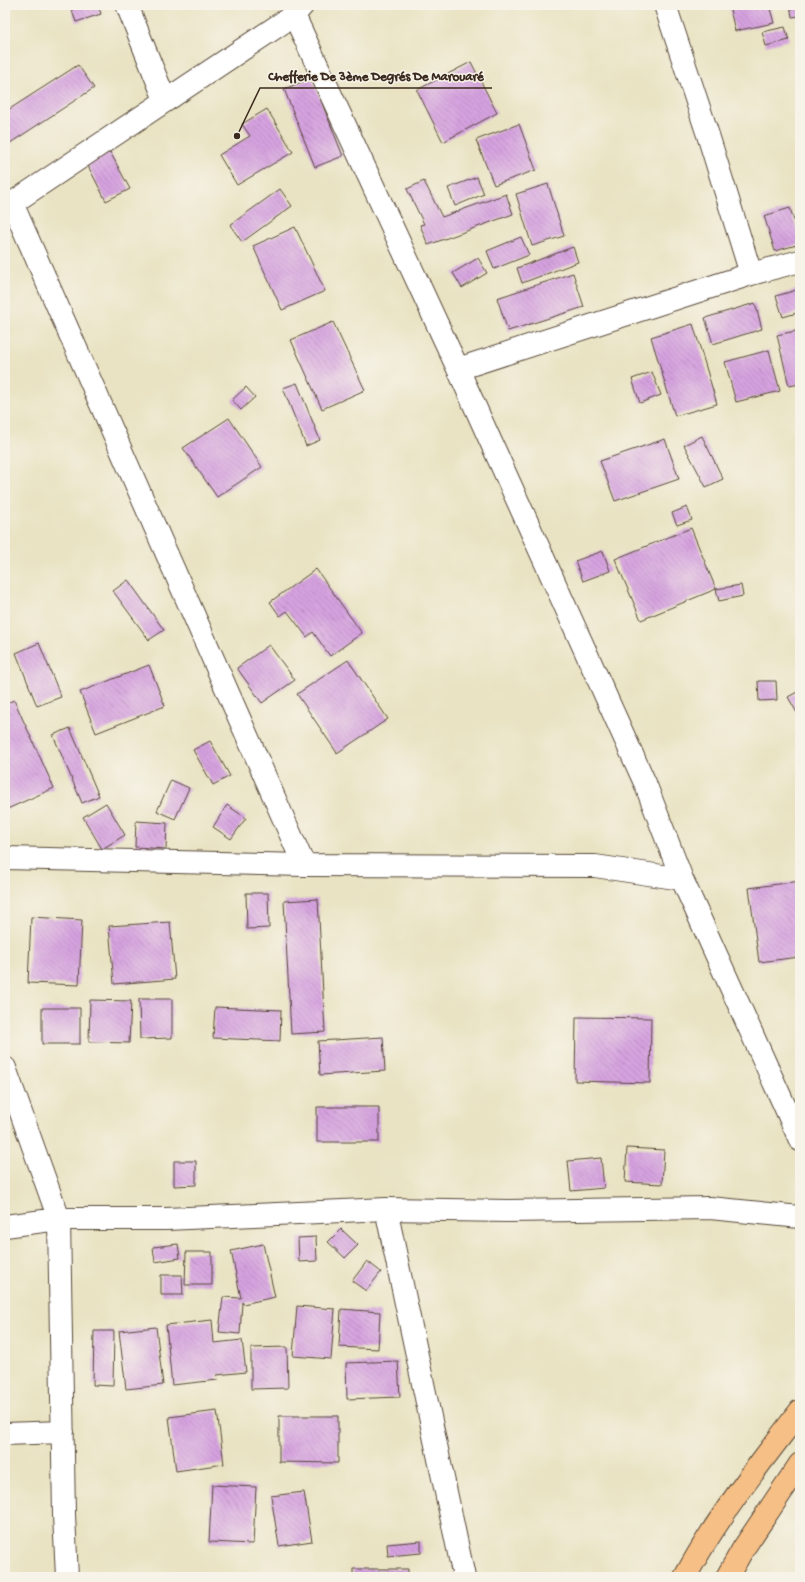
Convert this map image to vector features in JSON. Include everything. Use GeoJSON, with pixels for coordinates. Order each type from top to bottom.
{"type":"FeatureCollection","features":[{"type":"Feature","properties":{"kind":"main road"},"geometry":{"type":"LineString","coordinates":[[685,1577],[698,1552],[764,1457],[800,1410]]}},
{"type":"Feature","properties":{"kind":"main road"},"geometry":{"type":"LineString","coordinates":[[727,1577],[800,1464]]}},
{"type":"Feature","properties":{"kind":"street"},"geometry":{"type":"LineString","coordinates":[[127,5],[165,100]]}},
{"type":"Feature","properties":{"kind":"street"},"geometry":{"type":"LineString","coordinates":[[665,5],[708,135],[751,274]]}},
{"type":"Feature","properties":{"kind":"street"},"geometry":{"type":"LineString","coordinates":[[304,865],[8,205],[299,10],[458,369],[645,783],[682,879],[800,1140]]}},
{"type":"Feature","properties":{"kind":"street"},"geometry":{"type":"LineString","coordinates":[[458,369],[751,274],[800,261]]}},
{"type":"Feature","properties":{"kind":"street"},"geometry":{"type":"LineString","coordinates":[[5,858],[304,865],[595,866],[682,879]]}},
{"type":"Feature","properties":{"kind":"street"},"geometry":{"type":"LineString","coordinates":[[5,1068],[59,1220],[67,1577]]}},
{"type":"Feature","properties":{"kind":"street"},"geometry":{"type":"LineString","coordinates":[[5,1226],[59,1220],[166,1219],[386,1209],[508,1211],[710,1208],[800,1217]]}},
{"type":"Feature","properties":{"kind":"street"},"geometry":{"type":"LineString","coordinates":[[386,1209],[464,1577]]}},
{"type":"Feature","properties":{"kind":"street"},"geometry":{"type":"LineString","coordinates":[[5,1434],[63,1432]]}},
{"type":"Feature","properties":{"kind":"building"},"geometry":{"type":"Polygon","coordinates":[[[70,5],[98,5],[101,14],[76,22],[70,5]]]}},
{"type":"Feature","properties":{"kind":"building"},"geometry":{"type":"Polygon","coordinates":[[[729,5],[769,5],[774,23],[735,31],[729,5]]]}},
{"type":"Feature","properties":{"kind":"building"},"geometry":{"type":"Polygon","coordinates":[[[790,5],[800,5],[800,16],[792,17],[790,5]]]}},
{"type":"Feature","properties":{"kind":"building"},"geometry":{"type":"Polygon","coordinates":[[[785,27],[789,40],[766,46],[762,32],[785,27]]]}},
{"type":"Feature","properties":{"kind":"building"},"geometry":{"type":"Polygon","coordinates":[[[471,62],[497,113],[443,142],[417,90],[471,62]]]}},
{"type":"Feature","properties":{"kind":"building"},"geometry":{"type":"Polygon","coordinates":[[[78,65],[94,88],[7,145],[5,142],[5,112],[78,65]]]}},
{"type":"Feature","properties":{"kind":"building"},"geometry":{"type":"Polygon","coordinates":[[[312,78],[343,156],[315,167],[284,89],[312,78]]]}},
{"type":"Feature","properties":{"kind":"building"},"geometry":{"type":"Polygon","coordinates":[[[267,109],[293,152],[237,185],[219,155],[250,136],[242,124],[267,109]]]}},
{"type":"Feature","properties":{"kind":"building"},"geometry":{"type":"Polygon","coordinates":[[[519,124],[536,170],[494,185],[476,140],[519,124]]]}},
{"type":"Feature","properties":{"kind":"building"},"geometry":{"type":"Polygon","coordinates":[[[110,152],[130,189],[106,201],[87,164],[110,152]]]}},
{"type":"Feature","properties":{"kind":"building"},"geometry":{"type":"Polygon","coordinates":[[[477,177],[484,194],[455,206],[448,188],[477,177]]]}},
{"type":"Feature","properties":{"kind":"building"},"geometry":{"type":"Polygon","coordinates":[[[424,181],[442,217],[506,194],[513,214],[428,245],[420,225],[424,224],[407,189],[424,181]]]}},
{"type":"Feature","properties":{"kind":"building"},"geometry":{"type":"Polygon","coordinates":[[[548,184],[564,236],[532,246],[516,194],[548,184]]]}},
{"type":"Feature","properties":{"kind":"building"},"geometry":{"type":"Polygon","coordinates":[[[280,189],[292,206],[242,242],[230,225],[280,189]]]}},
{"type":"Feature","properties":{"kind":"building"},"geometry":{"type":"Polygon","coordinates":[[[790,208],[800,239],[800,244],[775,251],[764,216],[790,208]]]}},
{"type":"Feature","properties":{"kind":"building"},"geometry":{"type":"Polygon","coordinates":[[[295,227],[325,291],[282,310],[253,246],[295,227]]]}},
{"type":"Feature","properties":{"kind":"building"},"geometry":{"type":"Polygon","coordinates":[[[521,237],[529,255],[494,269],[487,251],[521,237]]]}},
{"type":"Feature","properties":{"kind":"building"},"geometry":{"type":"Polygon","coordinates":[[[573,247],[578,262],[522,283],[517,268],[573,247]]]}},
{"type":"Feature","properties":{"kind":"building"},"geometry":{"type":"Polygon","coordinates":[[[478,258],[487,273],[462,288],[453,273],[478,258]]]}},
{"type":"Feature","properties":{"kind":"building"},"geometry":{"type":"Polygon","coordinates":[[[573,273],[584,307],[508,331],[497,298],[573,273]]]}},
{"type":"Feature","properties":{"kind":"building"},"geometry":{"type":"Polygon","coordinates":[[[800,289],[800,312],[783,317],[776,296],[800,289]]]}},
{"type":"Feature","properties":{"kind":"building"},"geometry":{"type":"Polygon","coordinates":[[[755,303],[762,329],[713,344],[705,318],[755,303]]]}},
{"type":"Feature","properties":{"kind":"building"},"geometry":{"type":"Polygon","coordinates":[[[333,322],[365,390],[322,409],[291,340],[333,322]]]}},
{"type":"Feature","properties":{"kind":"building"},"geometry":{"type":"Polygon","coordinates":[[[693,324],[717,404],[675,416],[651,337],[693,324]]]}},
{"type":"Feature","properties":{"kind":"building"},"geometry":{"type":"Polygon","coordinates":[[[800,330],[800,384],[789,386],[777,335],[800,330]]]}},
{"type":"Feature","properties":{"kind":"building"},"geometry":{"type":"Polygon","coordinates":[[[769,350],[780,391],[736,402],[725,362],[769,350]]]}},
{"type":"Feature","properties":{"kind":"building"},"geometry":{"type":"Polygon","coordinates":[[[652,372],[661,395],[640,403],[632,379],[652,372]]]}},
{"type":"Feature","properties":{"kind":"building"},"geometry":{"type":"Polygon","coordinates":[[[297,383],[320,440],[306,446],[283,388],[297,383]]]}},
{"type":"Feature","properties":{"kind":"building"},"geometry":{"type":"Polygon","coordinates":[[[246,387],[255,397],[241,410],[232,400],[246,387]]]}},
{"type":"Feature","properties":{"kind":"building"},"geometry":{"type":"Polygon","coordinates":[[[229,418],[262,467],[217,497],[183,448],[229,418]]]}},
{"type":"Feature","properties":{"kind":"building"},"geometry":{"type":"Polygon","coordinates":[[[702,436],[723,479],[706,487],[684,445],[702,436]]]}},
{"type":"Feature","properties":{"kind":"building"},"geometry":{"type":"Polygon","coordinates":[[[665,439],[679,479],[615,501],[600,461],[665,439]]]}},
{"type":"Feature","properties":{"kind":"building"},"geometry":{"type":"Polygon","coordinates":[[[687,507],[692,520],[677,525],[672,513],[687,507]]]}},
{"type":"Feature","properties":{"kind":"building"},"geometry":{"type":"Polygon","coordinates":[[[691,528],[716,589],[641,620],[615,559],[691,528]]]}},
{"type":"Feature","properties":{"kind":"building"},"geometry":{"type":"Polygon","coordinates":[[[603,551],[610,571],[583,581],[575,561],[603,551]]]}},
{"type":"Feature","properties":{"kind":"building"},"geometry":{"type":"Polygon","coordinates":[[[316,569],[362,633],[330,656],[313,632],[307,637],[287,611],[280,616],[270,602],[316,569]]]}},
{"type":"Feature","properties":{"kind":"building"},"geometry":{"type":"Polygon","coordinates":[[[128,580],[164,630],[149,640],[113,591],[128,580]]]}},
{"type":"Feature","properties":{"kind":"building"},"geometry":{"type":"Polygon","coordinates":[[[741,585],[743,596],[719,601],[716,589],[741,585]]]}},
{"type":"Feature","properties":{"kind":"building"},"geometry":{"type":"Polygon","coordinates":[[[39,643],[61,697],[37,706],[16,653],[39,643]]]}},
{"type":"Feature","properties":{"kind":"building"},"geometry":{"type":"Polygon","coordinates":[[[269,645],[295,680],[262,703],[237,668],[269,645]]]}},
{"type":"Feature","properties":{"kind":"building"},"geometry":{"type":"Polygon","coordinates":[[[348,660],[388,719],[337,753],[297,694],[348,660]]]}},
{"type":"Feature","properties":{"kind":"building"},"geometry":{"type":"Polygon","coordinates":[[[149,665],[165,706],[96,733],[80,692],[149,665]]]}},
{"type":"Feature","properties":{"kind":"building"},"geometry":{"type":"Polygon","coordinates":[[[758,681],[776,681],[777,700],[759,701],[758,681]]]}},
{"type":"Feature","properties":{"kind":"building"},"geometry":{"type":"Polygon","coordinates":[[[799,691],[800,694],[800,718],[788,697],[799,691]]]}},
{"type":"Feature","properties":{"kind":"building"},"geometry":{"type":"Polygon","coordinates":[[[14,700],[54,788],[5,810],[5,704],[14,700]]]}},
{"type":"Feature","properties":{"kind":"building"},"geometry":{"type":"Polygon","coordinates":[[[70,728],[99,796],[82,803],[53,735],[70,728]]]}},
{"type":"Feature","properties":{"kind":"building"},"geometry":{"type":"Polygon","coordinates":[[[210,741],[230,776],[213,785],[193,750],[210,741]]]}},
{"type":"Feature","properties":{"kind":"building"},"geometry":{"type":"Polygon","coordinates":[[[171,780],[189,788],[175,819],[157,811],[171,780]]]}},
{"type":"Feature","properties":{"kind":"building"},"geometry":{"type":"Polygon","coordinates":[[[106,803],[125,835],[102,849],[83,817],[106,803]]]}},
{"type":"Feature","properties":{"kind":"building"},"geometry":{"type":"Polygon","coordinates":[[[227,805],[246,818],[231,839],[213,827],[227,805]]]}},
{"type":"Feature","properties":{"kind":"building"},"geometry":{"type":"Polygon","coordinates":[[[136,821],[167,823],[166,849],[135,847],[136,821]]]}},
{"type":"Feature","properties":{"kind":"building"},"geometry":{"type":"Polygon","coordinates":[[[800,881],[800,957],[759,962],[749,888],[800,881]]]}},
{"type":"Feature","properties":{"kind":"building"},"geometry":{"type":"Polygon","coordinates":[[[246,893],[268,893],[269,928],[247,929],[246,893]]]}},
{"type":"Feature","properties":{"kind":"building"},"geometry":{"type":"Polygon","coordinates":[[[318,899],[325,1032],[291,1034],[284,901],[318,899]]]}},
{"type":"Feature","properties":{"kind":"building"},"geometry":{"type":"Polygon","coordinates":[[[31,917],[82,920],[79,985],[28,983],[31,917]]]}},
{"type":"Feature","properties":{"kind":"building"},"geometry":{"type":"Polygon","coordinates":[[[170,922],[175,979],[114,984],[109,926],[170,922]]]}},
{"type":"Feature","properties":{"kind":"building"},"geometry":{"type":"Polygon","coordinates":[[[139,999],[172,999],[172,1038],[140,1039],[139,999]]]}},
{"type":"Feature","properties":{"kind":"building"},"geometry":{"type":"Polygon","coordinates":[[[90,1000],[131,1001],[129,1043],[89,1042],[90,1000]]]}},
{"type":"Feature","properties":{"kind":"building"},"geometry":{"type":"Polygon","coordinates":[[[215,1007],[281,1010],[280,1041],[213,1038],[215,1007]]]}},
{"type":"Feature","properties":{"kind":"building"},"geometry":{"type":"Polygon","coordinates":[[[42,1008],[80,1008],[80,1044],[42,1044],[42,1008]]]}},
{"type":"Feature","properties":{"kind":"building"},"geometry":{"type":"Polygon","coordinates":[[[576,1017],[651,1018],[650,1083],[575,1081],[576,1017]]]}},
{"type":"Feature","properties":{"kind":"building"},"geometry":{"type":"Polygon","coordinates":[[[383,1037],[385,1071],[320,1075],[318,1041],[383,1037]]]}},
{"type":"Feature","properties":{"kind":"building"},"geometry":{"type":"Polygon","coordinates":[[[317,1107],[379,1107],[379,1142],[317,1142],[317,1107]]]}},
{"type":"Feature","properties":{"kind":"building"},"geometry":{"type":"Polygon","coordinates":[[[627,1148],[664,1150],[662,1184],[625,1182],[627,1148]]]}},
{"type":"Feature","properties":{"kind":"building"},"geometry":{"type":"Polygon","coordinates":[[[601,1158],[604,1188],[571,1191],[568,1161],[601,1158]]]}},
{"type":"Feature","properties":{"kind":"building"},"geometry":{"type":"Polygon","coordinates":[[[174,1161],[196,1161],[196,1185],[174,1186],[174,1161]]]}},
{"type":"Feature","properties":{"kind":"building"},"geometry":{"type":"Polygon","coordinates":[[[341,1229],[358,1245],[345,1258],[328,1242],[341,1229]]]}},
{"type":"Feature","properties":{"kind":"building"},"geometry":{"type":"Polygon","coordinates":[[[316,1237],[317,1261],[299,1262],[298,1238],[316,1237]]]}},
{"type":"Feature","properties":{"kind":"building"},"geometry":{"type":"Polygon","coordinates":[[[178,1244],[180,1258],[155,1262],[153,1247],[178,1244]]]}},
{"type":"Feature","properties":{"kind":"building"},"geometry":{"type":"Polygon","coordinates":[[[263,1244],[275,1297],[243,1304],[242,1302],[240,1334],[219,1332],[223,1297],[241,1298],[231,1251],[263,1244]]]}},
{"type":"Feature","properties":{"kind":"building"},"geometry":{"type":"Polygon","coordinates":[[[186,1252],[212,1252],[212,1285],[185,1285],[186,1252]]]}},
{"type":"Feature","properties":{"kind":"building"},"geometry":{"type":"Polygon","coordinates":[[[367,1261],[381,1272],[366,1291],[352,1281],[367,1261]]]}},
{"type":"Feature","properties":{"kind":"building"},"geometry":{"type":"Polygon","coordinates":[[[161,1275],[182,1275],[183,1295],[161,1295],[161,1275]]]}},
{"type":"Feature","properties":{"kind":"building"},"geometry":{"type":"Polygon","coordinates":[[[297,1306],[335,1309],[331,1359],[293,1356],[297,1306]]]}},
{"type":"Feature","properties":{"kind":"building"},"geometry":{"type":"Polygon","coordinates":[[[341,1309],[380,1312],[378,1349],[339,1347],[341,1309]]]}},
{"type":"Feature","properties":{"kind":"building"},"geometry":{"type":"Polygon","coordinates":[[[212,1320],[214,1343],[242,1340],[246,1372],[217,1375],[218,1380],[172,1385],[166,1325],[212,1320]]]}},
{"type":"Feature","properties":{"kind":"building"},"geometry":{"type":"Polygon","coordinates":[[[156,1327],[163,1385],[126,1389],[119,1331],[156,1327]]]}},
{"type":"Feature","properties":{"kind":"building"},"geometry":{"type":"Polygon","coordinates":[[[94,1331],[114,1331],[113,1386],[93,1385],[94,1331]]]}},
{"type":"Feature","properties":{"kind":"building"},"geometry":{"type":"Polygon","coordinates":[[[287,1347],[288,1388],[251,1389],[251,1348],[287,1347]]]}},
{"type":"Feature","properties":{"kind":"building"},"geometry":{"type":"Polygon","coordinates":[[[398,1361],[400,1397],[347,1399],[346,1363],[398,1361]]]}},
{"type":"Feature","properties":{"kind":"building"},"geometry":{"type":"Polygon","coordinates":[[[217,1411],[224,1464],[176,1471],[169,1417],[217,1411]]]}},
{"type":"Feature","properties":{"kind":"building"},"geometry":{"type":"Polygon","coordinates":[[[279,1416],[338,1416],[338,1463],[279,1462],[279,1416]]]}},
{"type":"Feature","properties":{"kind":"building"},"geometry":{"type":"Polygon","coordinates":[[[212,1485],[256,1487],[253,1544],[209,1542],[212,1485]]]}},
{"type":"Feature","properties":{"kind":"building"},"geometry":{"type":"Polygon","coordinates":[[[304,1492],[312,1541],[279,1546],[271,1496],[304,1492]]]}},
{"type":"Feature","properties":{"kind":"building"},"geometry":{"type":"Polygon","coordinates":[[[421,1541],[421,1553],[388,1556],[387,1544],[421,1541]]]}},
{"type":"Feature","properties":{"kind":"building"},"geometry":{"type":"Polygon","coordinates":[[[353,1569],[408,1569],[408,1577],[353,1577],[353,1569]]]}},
{"type":"Feature","properties":{"kind":"place","name":"Chefferie De 3ème Degrés De Marouaré"},"geometry":{"type":"Point","coordinates":[237,136]}}]}
